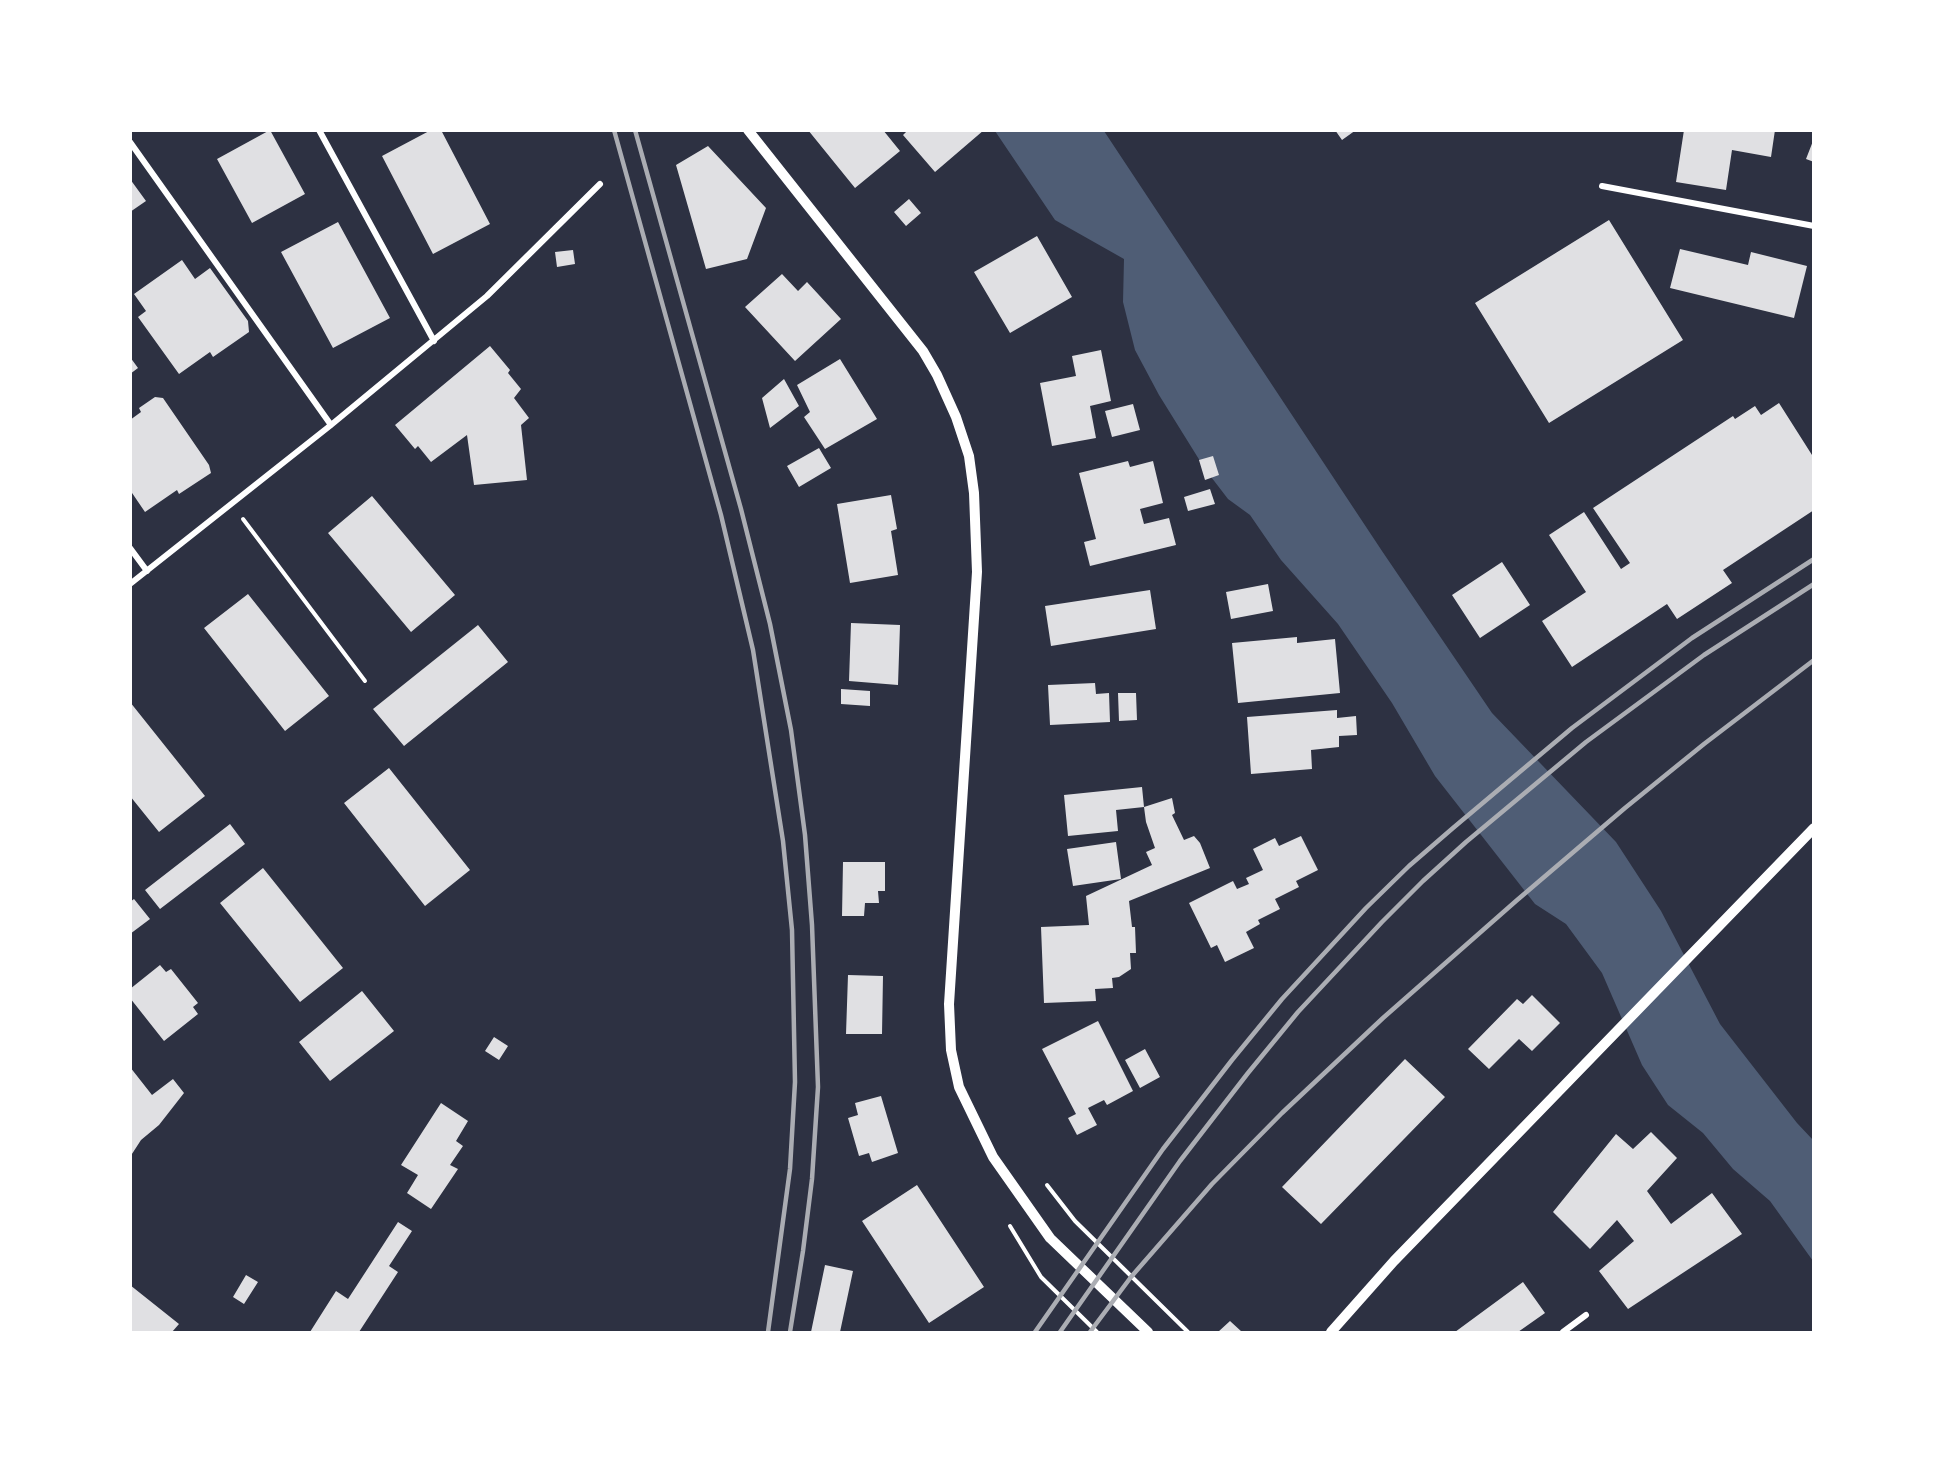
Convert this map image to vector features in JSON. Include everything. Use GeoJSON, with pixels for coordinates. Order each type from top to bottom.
{"type":"FeatureCollection","features":[{"type":"Feature","properties":{"kind":"street"},"geometry":{"type":"LineString","coordinates":[[319,130],[434,341]]}},
{"type":"Feature","properties":{"kind":"street"},"geometry":{"type":"LineString","coordinates":[[748,130],[923,351],[937,375],[960,427],[969,456],[974,493],[977,572],[949,1004],[951,1050],[959,1087],[993,1157],[1050,1238],[1148,1332]]}},
{"type":"Feature","properties":{"kind":"street"},"geometry":{"type":"LineString","coordinates":[[130,142],[332,425]]}},
{"type":"Feature","properties":{"kind":"street"},"geometry":{"type":"LineString","coordinates":[[130,584],[332,425],[487,296],[600,184]]}},
{"type":"Feature","properties":{"kind":"street"},"geometry":{"type":"LineString","coordinates":[[1602,186],[1814,226]]}},
{"type":"Feature","properties":{"kind":"street"},"geometry":{"type":"LineString","coordinates":[[130,548],[147,571]]}},
{"type":"Feature","properties":{"kind":"street"},"geometry":{"type":"LineString","coordinates":[[1330,1332],[1394,1261],[1814,828]]}},
{"type":"Feature","properties":{"kind":"street"},"geometry":{"type":"LineString","coordinates":[[1563,1332],[1586,1315]]}},
{"type":"Feature","properties":{"kind":"path"},"geometry":{"type":"LineString","coordinates":[[232,504],[365,681]]}},
{"type":"Feature","properties":{"kind":"path"},"geometry":{"type":"LineString","coordinates":[[1047,1185],[1075,1221],[1188,1332]]}},
{"type":"Feature","properties":{"kind":"path"},"geometry":{"type":"LineString","coordinates":[[1010,1227],[1041,1277],[1097,1332]]}},
{"type":"Feature","properties":{"kind":"water"},"geometry":{"type":"Polygon","coordinates":[[[995,131],[1104,131],[1492,713],[1616,842],[1661,911],[1720,1024],[1797,1123],[1813,1140],[1813,1261],[1770,1201],[1733,1169],[1703,1133],[1668,1105],[1642,1065],[1602,973],[1566,924],[1535,904],[1435,776],[1392,703],[1338,624],[1281,560],[1250,515],[1228,499],[1205,469],[1159,395],[1135,350],[1123,302],[1124,259],[1055,220],[995,131]]]}},
{"type":"Feature","properties":{"kind":"building"},"geometry":{"type":"Polygon","coordinates":[[[270,130],[305,194],[252,223],[217,159],[270,130]]]}},
{"type":"Feature","properties":{"kind":"building"},"geometry":{"type":"Polygon","coordinates":[[[431,130],[441,130],[490,224],[433,254],[382,156],[431,130]]]}},
{"type":"Feature","properties":{"kind":"building"},"geometry":{"type":"Polygon","coordinates":[[[808,130],[883,130],[900,151],[855,188],[808,130]]]}},
{"type":"Feature","properties":{"kind":"building"},"geometry":{"type":"Polygon","coordinates":[[[908,130],[984,130],[935,172],[903,135],[908,130]]]}},
{"type":"Feature","properties":{"kind":"building"},"geometry":{"type":"Polygon","coordinates":[[[1335,130],[1356,130],[1342,140],[1335,130]]]}},
{"type":"Feature","properties":{"kind":"building"},"geometry":{"type":"Polygon","coordinates":[[[1684,130],[1775,130],[1771,157],[1732,150],[1726,190],[1676,182],[1684,130]]]}},
{"type":"Feature","properties":{"kind":"building"},"geometry":{"type":"Polygon","coordinates":[[[1814,141],[1814,162],[1806,159],[1814,141]]]}},
{"type":"Feature","properties":{"kind":"building"},"geometry":{"type":"Polygon","coordinates":[[[708,146],[766,208],[747,259],[706,269],[676,165],[708,146]]]}},
{"type":"Feature","properties":{"kind":"building"},"geometry":{"type":"Polygon","coordinates":[[[130,179],[146,201],[130,212],[130,179]]]}},
{"type":"Feature","properties":{"kind":"building"},"geometry":{"type":"Polygon","coordinates":[[[909,199],[921,213],[906,226],[894,212],[909,199]]]}},
{"type":"Feature","properties":{"kind":"building"},"geometry":{"type":"Polygon","coordinates":[[[1609,220],[1683,340],[1549,423],[1475,303],[1609,220]]]}},
{"type":"Feature","properties":{"kind":"building"},"geometry":{"type":"Polygon","coordinates":[[[338,222],[390,318],[333,348],[281,252],[338,222]]]}},
{"type":"Feature","properties":{"kind":"building"},"geometry":{"type":"Polygon","coordinates":[[[1037,236],[1072,297],[1010,333],[974,272],[1037,236]]]}},
{"type":"Feature","properties":{"kind":"building"},"geometry":{"type":"Polygon","coordinates":[[[1680,249],[1748,265],[1751,252],[1807,266],[1794,318],[1670,288],[1680,249]]]}},
{"type":"Feature","properties":{"kind":"building"},"geometry":{"type":"Polygon","coordinates":[[[573,250],[575,264],[557,267],[555,252],[573,250]]]}},
{"type":"Feature","properties":{"kind":"building"},"geometry":{"type":"Polygon","coordinates":[[[182,260],[195,279],[210,268],[248,321],[249,332],[213,357],[210,352],[179,374],[138,317],[146,311],[134,294],[182,260]]]}},
{"type":"Feature","properties":{"kind":"building"},"geometry":{"type":"Polygon","coordinates":[[[782,274],[798,291],[807,282],[841,319],[795,361],[745,307],[782,274]]]}},
{"type":"Feature","properties":{"kind":"building"},"geometry":{"type":"Polygon","coordinates":[[[490,346],[510,370],[508,373],[521,389],[514,398],[529,418],[521,425],[527,480],[474,485],[467,435],[431,462],[418,446],[415,449],[395,425],[490,346]]]}},
{"type":"Feature","properties":{"kind":"building"},"geometry":{"type":"Polygon","coordinates":[[[1101,350],[1111,401],[1090,406],[1096,438],[1052,446],[1040,383],[1076,376],[1072,356],[1101,350]]]}},
{"type":"Feature","properties":{"kind":"building"},"geometry":{"type":"Polygon","coordinates":[[[130,357],[138,368],[130,374],[130,357]]]}},
{"type":"Feature","properties":{"kind":"building"},"geometry":{"type":"Polygon","coordinates":[[[840,359],[877,419],[825,449],[804,417],[810,412],[797,385],[840,359]]]}},
{"type":"Feature","properties":{"kind":"building"},"geometry":{"type":"Polygon","coordinates":[[[784,379],[799,406],[770,428],[762,398],[784,379]]]}},
{"type":"Feature","properties":{"kind":"building"},"geometry":{"type":"Polygon","coordinates":[[[155,397],[163,398],[209,465],[211,473],[179,494],[177,490],[145,512],[130,490],[130,420],[141,412],[139,408],[155,397]]]}},
{"type":"Feature","properties":{"kind":"building"},"geometry":{"type":"Polygon","coordinates":[[[1779,403],[1812,455],[1814,454],[1814,510],[1723,570],[1732,583],[1677,619],[1667,604],[1572,667],[1542,621],[1586,592],[1549,535],[1584,512],[1621,569],[1630,563],[1593,508],[1733,416],[1735,419],[1755,406],[1761,415],[1779,403]]]}},
{"type":"Feature","properties":{"kind":"building"},"geometry":{"type":"Polygon","coordinates":[[[1133,404],[1140,430],[1112,437],[1105,411],[1133,404]]]}},
{"type":"Feature","properties":{"kind":"building"},"geometry":{"type":"Polygon","coordinates":[[[819,448],[831,468],[799,487],[787,466],[819,448]]]}},
{"type":"Feature","properties":{"kind":"building"},"geometry":{"type":"Polygon","coordinates":[[[1213,456],[1219,475],[1205,480],[1199,460],[1213,456]]]}},
{"type":"Feature","properties":{"kind":"building"},"geometry":{"type":"Polygon","coordinates":[[[1128,461],[1130,467],[1153,461],[1163,503],[1140,509],[1144,524],[1169,518],[1176,545],[1090,566],[1084,542],[1096,539],[1079,473],[1128,461]]]}},
{"type":"Feature","properties":{"kind":"building"},"geometry":{"type":"Polygon","coordinates":[[[1210,489],[1215,504],[1188,511],[1184,497],[1210,489]]]}},
{"type":"Feature","properties":{"kind":"building"},"geometry":{"type":"Polygon","coordinates":[[[891,495],[897,529],[891,531],[898,575],[850,583],[837,504],[891,495]]]}},
{"type":"Feature","properties":{"kind":"building"},"geometry":{"type":"Polygon","coordinates":[[[372,496],[455,595],[411,632],[328,533],[372,496]]]}},
{"type":"Feature","properties":{"kind":"building"},"geometry":{"type":"Polygon","coordinates":[[[1502,562],[1530,605],[1480,638],[1452,595],[1502,562]]]}},
{"type":"Feature","properties":{"kind":"building"},"geometry":{"type":"Polygon","coordinates":[[[1268,584],[1273,611],[1231,619],[1226,592],[1268,584]]]}},
{"type":"Feature","properties":{"kind":"building"},"geometry":{"type":"Polygon","coordinates":[[[1150,590],[1156,629],[1051,646],[1045,606],[1150,590]]]}},
{"type":"Feature","properties":{"kind":"building"},"geometry":{"type":"Polygon","coordinates":[[[248,594],[329,696],[285,731],[204,628],[248,594]]]}},
{"type":"Feature","properties":{"kind":"building"},"geometry":{"type":"Polygon","coordinates":[[[851,623],[900,625],[898,685],[849,681],[851,623]]]}},
{"type":"Feature","properties":{"kind":"building"},"geometry":{"type":"Polygon","coordinates":[[[478,625],[508,662],[404,746],[373,709],[478,625]]]}},
{"type":"Feature","properties":{"kind":"building"},"geometry":{"type":"Polygon","coordinates":[[[1297,637],[1297,643],[1335,639],[1340,693],[1238,703],[1232,643],[1297,637]]]}},
{"type":"Feature","properties":{"kind":"building"},"geometry":{"type":"Polygon","coordinates":[[[1095,683],[1096,694],[1109,693],[1110,722],[1050,725],[1048,685],[1095,683]]]}},
{"type":"Feature","properties":{"kind":"building"},"geometry":{"type":"Polygon","coordinates":[[[841,689],[870,691],[870,706],[841,704],[841,689]]]}},
{"type":"Feature","properties":{"kind":"building"},"geometry":{"type":"Polygon","coordinates":[[[1118,693],[1136,693],[1137,720],[1119,721],[1118,693]]]}},
{"type":"Feature","properties":{"kind":"building"},"geometry":{"type":"Polygon","coordinates":[[[130,702],[205,796],[159,832],[130,796],[130,702]]]}},
{"type":"Feature","properties":{"kind":"building"},"geometry":{"type":"Polygon","coordinates":[[[1337,710],[1337,718],[1356,716],[1357,735],[1339,736],[1339,747],[1311,750],[1312,769],[1251,774],[1247,717],[1337,710]]]}},
{"type":"Feature","properties":{"kind":"building"},"geometry":{"type":"Polygon","coordinates":[[[389,768],[470,870],[425,906],[344,803],[389,768]]]}},
{"type":"Feature","properties":{"kind":"building"},"geometry":{"type":"Polygon","coordinates":[[[1142,787],[1144,807],[1116,810],[1118,831],[1068,836],[1064,795],[1142,787]]]}},
{"type":"Feature","properties":{"kind":"building"},"geometry":{"type":"Polygon","coordinates":[[[1172,798],[1175,813],[1172,815],[1184,840],[1194,836],[1200,843],[1210,868],[1129,901],[1132,927],[1135,927],[1136,953],[1130,953],[1131,969],[1119,977],[1112,978],[1113,988],[1095,989],[1096,1001],[1044,1003],[1041,927],[1089,925],[1086,896],[1152,865],[1146,852],[1155,848],[1146,822],[1144,807],[1172,798]]]}},
{"type":"Feature","properties":{"kind":"building"},"geometry":{"type":"Polygon","coordinates":[[[230,824],[245,844],[160,909],[145,890],[230,824]]]}},
{"type":"Feature","properties":{"kind":"building"},"geometry":{"type":"Polygon","coordinates":[[[1301,836],[1318,870],[1296,881],[1299,887],[1275,899],[1280,909],[1258,920],[1260,924],[1246,932],[1254,948],[1225,962],[1217,945],[1211,948],[1189,903],[1233,881],[1237,889],[1249,884],[1246,878],[1263,870],[1253,849],[1275,838],[1279,846],[1301,836]]]}},
{"type":"Feature","properties":{"kind":"building"},"geometry":{"type":"Polygon","coordinates":[[[1116,842],[1121,879],[1073,886],[1067,849],[1116,842]]]}},
{"type":"Feature","properties":{"kind":"building"},"geometry":{"type":"Polygon","coordinates":[[[843,862],[885,862],[885,891],[878,891],[879,903],[865,903],[864,916],[842,916],[843,862]]]}},
{"type":"Feature","properties":{"kind":"building"},"geometry":{"type":"Polygon","coordinates":[[[263,868],[343,968],[300,1002],[220,903],[263,868]]]}},
{"type":"Feature","properties":{"kind":"building"},"geometry":{"type":"Polygon","coordinates":[[[134,899],[150,919],[130,934],[130,902],[134,899]]]}},
{"type":"Feature","properties":{"kind":"building"},"geometry":{"type":"Polygon","coordinates":[[[160,965],[166,972],[171,969],[198,1003],[193,1007],[198,1014],[164,1041],[130,998],[130,989],[160,965]]]}},
{"type":"Feature","properties":{"kind":"building"},"geometry":{"type":"Polygon","coordinates":[[[848,975],[883,976],[882,1034],[846,1034],[848,975]]]}},
{"type":"Feature","properties":{"kind":"building"},"geometry":{"type":"Polygon","coordinates":[[[362,991],[394,1031],[330,1081],[299,1042],[362,991]]]}},
{"type":"Feature","properties":{"kind":"building"},"geometry":{"type":"Polygon","coordinates":[[[1532,995],[1560,1023],[1532,1051],[1519,1039],[1489,1069],[1468,1049],[1517,999],[1523,1004],[1532,995]]]}},
{"type":"Feature","properties":{"kind":"building"},"geometry":{"type":"Polygon","coordinates":[[[1098,1021],[1133,1091],[1107,1105],[1104,1100],[1088,1108],[1097,1125],[1077,1135],[1068,1118],[1076,1114],[1042,1049],[1098,1021]]]}},
{"type":"Feature","properties":{"kind":"building"},"geometry":{"type":"Polygon","coordinates":[[[494,1037],[508,1046],[499,1060],[485,1051],[494,1037]]]}},
{"type":"Feature","properties":{"kind":"building"},"geometry":{"type":"Polygon","coordinates":[[[1145,1049],[1160,1077],[1140,1088],[1125,1060],[1145,1049]]]}},
{"type":"Feature","properties":{"kind":"building"},"geometry":{"type":"Polygon","coordinates":[[[1405,1059],[1445,1097],[1321,1224],[1282,1187],[1405,1059]]]}},
{"type":"Feature","properties":{"kind":"building"},"geometry":{"type":"Polygon","coordinates":[[[130,1067],[152,1095],[173,1079],[184,1093],[159,1125],[141,1140],[130,1157],[130,1067]]]}},
{"type":"Feature","properties":{"kind":"building"},"geometry":{"type":"Polygon","coordinates":[[[881,1096],[898,1153],[872,1162],[869,1153],[859,1156],[848,1118],[858,1115],[855,1103],[881,1096]]]}},
{"type":"Feature","properties":{"kind":"building"},"geometry":{"type":"Polygon","coordinates":[[[441,1103],[468,1121],[456,1141],[463,1146],[450,1165],[458,1169],[431,1209],[407,1193],[418,1175],[401,1165],[441,1103]]]}},
{"type":"Feature","properties":{"kind":"building"},"geometry":{"type":"Polygon","coordinates":[[[1651,1132],[1677,1158],[1647,1191],[1671,1224],[1712,1193],[1742,1234],[1628,1309],[1599,1271],[1634,1241],[1617,1220],[1590,1249],[1553,1212],[1616,1134],[1633,1149],[1651,1132]]]}},
{"type":"Feature","properties":{"kind":"building"},"geometry":{"type":"Polygon","coordinates":[[[917,1185],[984,1287],[929,1323],[862,1221],[917,1185]]]}},
{"type":"Feature","properties":{"kind":"building"},"geometry":{"type":"Polygon","coordinates":[[[398,1222],[412,1231],[389,1266],[398,1272],[359,1332],[310,1332],[336,1291],[348,1299],[398,1222]]]}},
{"type":"Feature","properties":{"kind":"building"},"geometry":{"type":"Polygon","coordinates":[[[825,1265],[853,1271],[840,1332],[811,1332],[825,1265]]]}},
{"type":"Feature","properties":{"kind":"building"},"geometry":{"type":"Polygon","coordinates":[[[246,1275],[258,1282],[244,1304],[233,1297],[246,1275]]]}},
{"type":"Feature","properties":{"kind":"building"},"geometry":{"type":"Polygon","coordinates":[[[1523,1282],[1545,1313],[1518,1332],[1455,1332],[1523,1282]]]}},
{"type":"Feature","properties":{"kind":"building"},"geometry":{"type":"Polygon","coordinates":[[[130,1285],[179,1324],[172,1332],[130,1332],[130,1285]]]}},
{"type":"Feature","properties":{"kind":"building"},"geometry":{"type":"Polygon","coordinates":[[[1230,1321],[1242,1332],[1218,1332],[1230,1321]]]}},
{"type":"Feature","properties":{"kind":"railway"},"geometry":{"type":"LineString","coordinates":[[614,130],[721,515],[753,650],[783,841],[792,930],[795,1082],[790,1169],[768,1332]]}},
{"type":"Feature","properties":{"kind":"railway"},"geometry":{"type":"LineString","coordinates":[[635,130],[741,509],[770,624],[791,730],[805,835],[812,925],[818,1087],[812,1179],[790,1332]]}},
{"type":"Feature","properties":{"kind":"railway"},"geometry":{"type":"LineString","coordinates":[[1035,1332],[1163,1149],[1232,1060],[1282,999],[1366,908],[1409,866],[1572,728],[1692,638],[1814,559]]}},
{"type":"Feature","properties":{"kind":"railway"},"geometry":{"type":"LineString","coordinates":[[1060,1332],[1180,1161],[1248,1073],[1298,1012],[1423,881],[1586,742],[1704,655],[1814,584]]}},
{"type":"Feature","properties":{"kind":"railway"},"geometry":{"type":"LineString","coordinates":[[1090,1332],[1131,1277],[1212,1184],[1282,1113],[1383,1018],[1625,808],[1814,660]]}}]}
